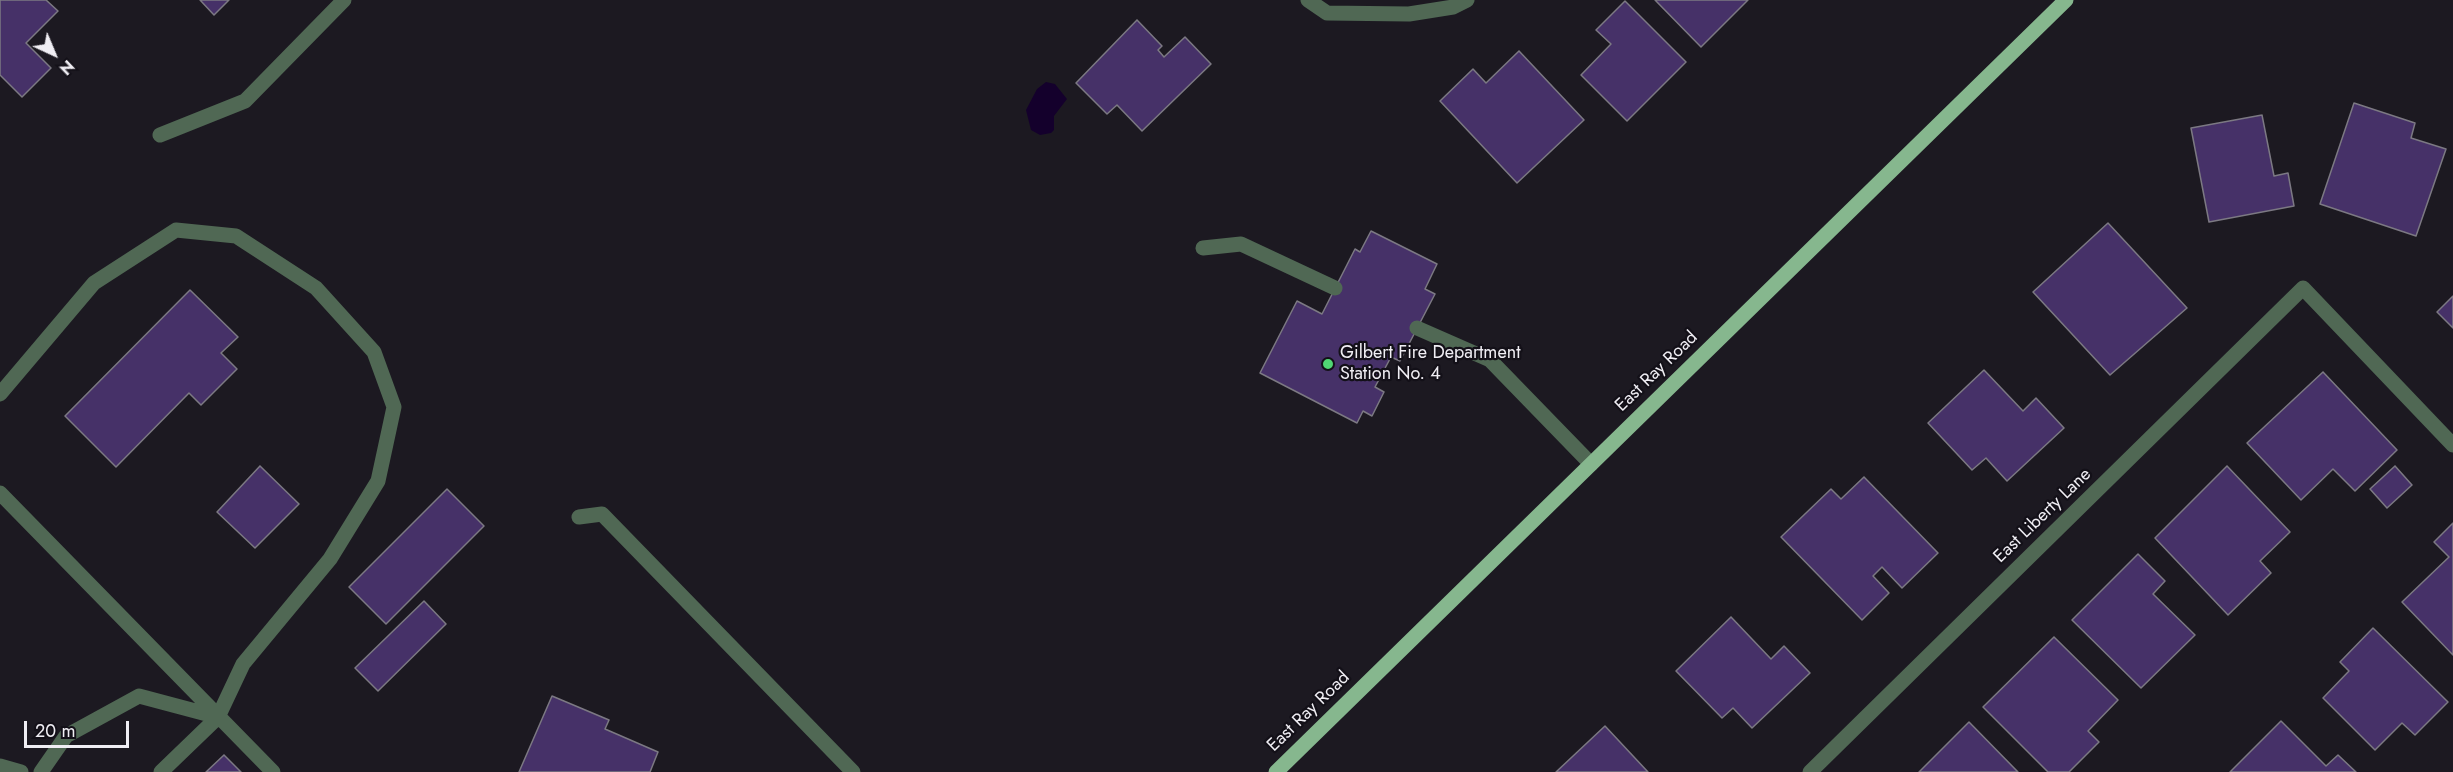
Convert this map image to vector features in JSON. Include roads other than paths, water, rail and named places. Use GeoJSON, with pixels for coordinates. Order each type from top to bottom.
{"type":"FeatureCollection","features":[{"type":"Feature","properties":{"kind":"main road","name":"East Ray Road"},"geometry":{"type":"LineString","coordinates":[[1276,772],[2066,0]]}},
{"type":"Feature","properties":{"kind":"street"},"geometry":{"type":"LineString","coordinates":[[160,135],[245,100],[344,0]]}},
{"type":"Feature","properties":{"kind":"street"},"geometry":{"type":"LineString","coordinates":[[1308,0],[1327,13],[1409,14],[1453,7],[1467,0]]}},
{"type":"Feature","properties":{"kind":"street"},"geometry":{"type":"LineString","coordinates":[[0,394],[94,283],[176,230],[236,236],[316,288],[374,352],[394,407],[378,481],[330,559],[243,664],[218,717],[161,772]]}},
{"type":"Feature","properties":{"kind":"street"},"geometry":{"type":"LineString","coordinates":[[1203,248],[1241,244],[1335,288]]}},
{"type":"Feature","properties":{"kind":"street","name":"East Liberty Lane"},"geometry":{"type":"LineString","coordinates":[[1810,772],[2303,288],[2453,445]]}},
{"type":"Feature","properties":{"kind":"street"},"geometry":{"type":"LineString","coordinates":[[1417,328],[1490,360],[1591,464]]}},
{"type":"Feature","properties":{"kind":"street"},"geometry":{"type":"LineString","coordinates":[[0,493],[273,772]]}},
{"type":"Feature","properties":{"kind":"street"},"geometry":{"type":"LineString","coordinates":[[579,517],[602,514],[853,772]]}},
{"type":"Feature","properties":{"kind":"street"},"geometry":{"type":"LineString","coordinates":[[41,772],[66,736],[140,696],[218,717]]}},
{"type":"Feature","properties":{"kind":"street"},"geometry":{"type":"LineString","coordinates":[[0,766],[21,772]]}},
{"type":"Feature","properties":{"kind":"place","name":"Gilbert Fire Department Station No. 4"},"geometry":{"type":"Point","coordinates":[1328,364]}}]}
